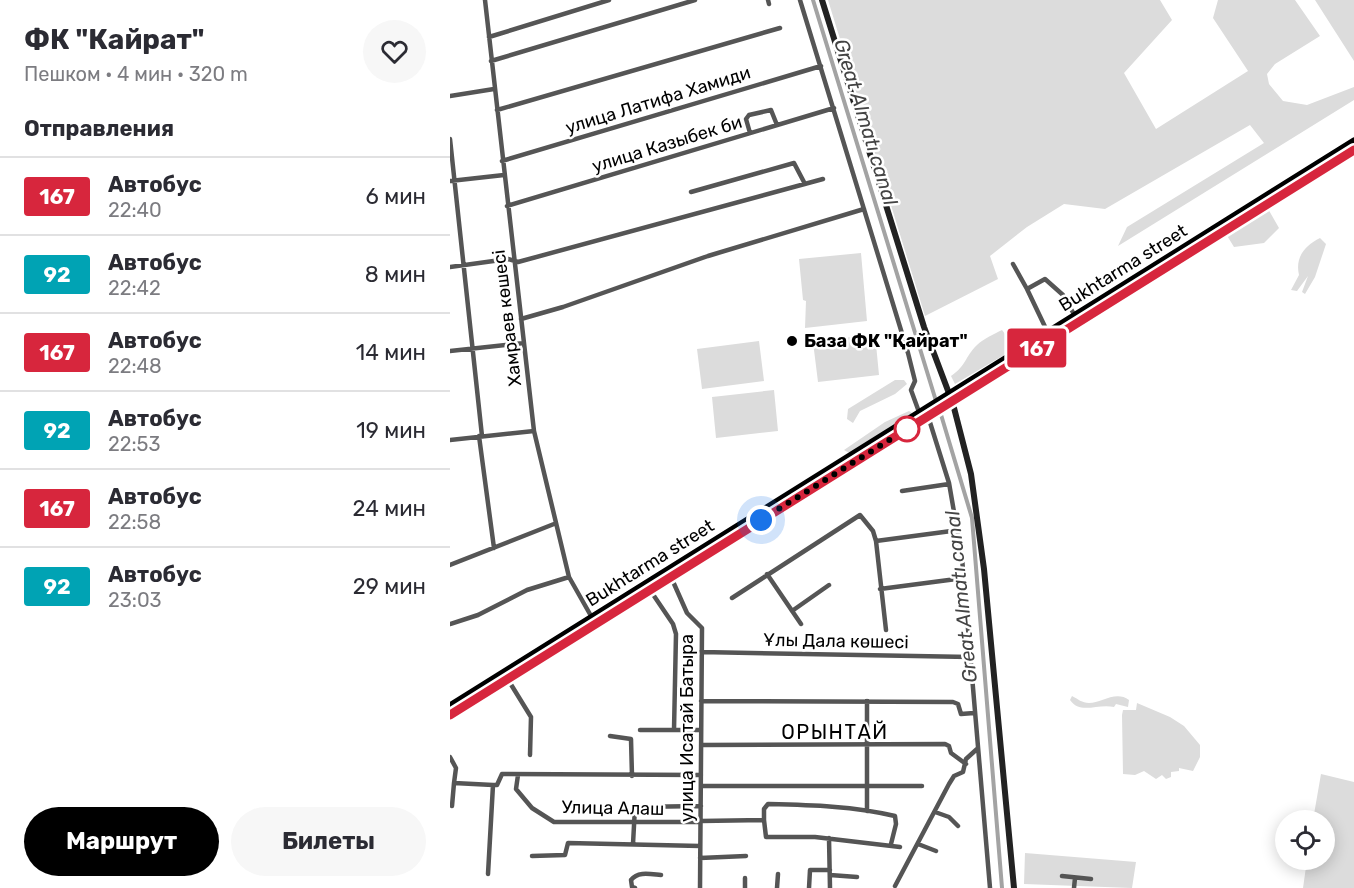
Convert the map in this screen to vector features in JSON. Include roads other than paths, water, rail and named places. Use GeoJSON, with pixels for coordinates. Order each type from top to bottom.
{"type":"FeatureCollection","features":[{"type":"Feature","properties":{"kind":"main road"},"geometry":{"type":"LineString","coordinates":[[822,0],[948,397],[977,506],[1014,888]]}},
{"type":"Feature","properties":{"kind":"main road","name":"Bukhtarma street"},"geometry":{"type":"LineString","coordinates":[[648,587],[671,577],[696,557],[919,411],[948,397],[1024,352],[1354,141]]}},
{"type":"Feature","properties":{"kind":"main road","name":"Bukhtarma street"},"geometry":{"type":"LineString","coordinates":[[1024,352],[1075,316],[1105,301],[1354,150]]}},
{"type":"Feature","properties":{"kind":"main road","name":"Bukhtarma street"},"geometry":{"type":"LineString","coordinates":[[450,706],[942,407],[948,397]]}},
{"type":"Feature","properties":{"kind":"main road","name":"Bukhtarma street"},"geometry":{"type":"LineString","coordinates":[[450,715],[594,620]]}},
{"type":"Feature","properties":{"kind":"street","name":"Хамраев көшесі"},"geometry":{"type":"LineString","coordinates":[[485,0],[534,431],[554,524],[569,577],[594,620]]}},
{"type":"Feature","properties":{"kind":"street"},"geometry":{"type":"LineString","coordinates":[[489,37],[609,0]]}},
{"type":"Feature","properties":{"kind":"street"},"geometry":{"type":"LineString","coordinates":[[491,61],[695,0]]}},
{"type":"Feature","properties":{"kind":"street"},"geometry":{"type":"LineString","coordinates":[[800,0],[908,354],[915,381],[911,390],[919,411]]}},
{"type":"Feature","properties":{"kind":"street"},"geometry":{"type":"LineString","coordinates":[[497,110],[780,28]]}},
{"type":"Feature","properties":{"kind":"street","name":"улица Латифа Хамиди"},"geometry":{"type":"LineString","coordinates":[[502,161],[821,66]]}},
{"type":"Feature","properties":{"kind":"street"},"geometry":{"type":"LineString","coordinates":[[450,96],[494,89]]}},
{"type":"Feature","properties":{"kind":"street","name":"улица Казыбек би"},"geometry":{"type":"LineString","coordinates":[[507,206],[834,108]]}},
{"type":"Feature","properties":{"kind":"street"},"geometry":{"type":"LineString","coordinates":[[750,133],[746,118],[749,115],[771,110],[777,125]]}},
{"type":"Feature","properties":{"kind":"street"},"geometry":{"type":"LineString","coordinates":[[450,139],[452,181],[494,548]]}},
{"type":"Feature","properties":{"kind":"street"},"geometry":{"type":"LineString","coordinates":[[691,192],[795,163],[805,184]]}},
{"type":"Feature","properties":{"kind":"street"},"geometry":{"type":"LineString","coordinates":[[452,181],[504,175]]}},
{"type":"Feature","properties":{"kind":"street"},"geometry":{"type":"LineString","coordinates":[[450,267],[508,259],[518,262],[823,179]]}},
{"type":"Feature","properties":{"kind":"street"},"geometry":{"type":"LineString","coordinates":[[521,319],[563,308],[708,256],[864,209]]}},
{"type":"Feature","properties":{"kind":"street"},"geometry":{"type":"LineString","coordinates":[[1013,264],[1048,333]]}},
{"type":"Feature","properties":{"kind":"street"},"geometry":{"type":"LineString","coordinates":[[1027,289],[1043,279],[1048,280],[1063,295],[1075,316]]}},
{"type":"Feature","properties":{"kind":"street"},"geometry":{"type":"LineString","coordinates":[[450,351],[524,344]]}},
{"type":"Feature","properties":{"kind":"street"},"geometry":{"type":"LineString","coordinates":[[929,415],[949,484],[958,530],[990,888]]}},
{"type":"Feature","properties":{"kind":"street"},"geometry":{"type":"LineString","coordinates":[[450,440],[534,431]]}},
{"type":"Feature","properties":{"kind":"street"},"geometry":{"type":"LineString","coordinates":[[902,491],[949,484]]}},
{"type":"Feature","properties":{"kind":"street"},"geometry":{"type":"LineString","coordinates":[[732,598],[860,515],[873,531],[876,541],[886,630]]}},
{"type":"Feature","properties":{"kind":"street"},"geometry":{"type":"LineString","coordinates":[[450,566],[512,543],[554,524]]}},
{"type":"Feature","properties":{"kind":"street"},"geometry":{"type":"LineString","coordinates":[[876,541],[958,530]]}},
{"type":"Feature","properties":{"kind":"street"},"geometry":{"type":"LineString","coordinates":[[767,574],[801,624]]}},
{"type":"Feature","properties":{"kind":"street"},"geometry":{"type":"LineString","coordinates":[[450,624],[478,615],[527,590],[569,577]]}},
{"type":"Feature","properties":{"kind":"street","name":"улица Исатай Батыра"},"geometry":{"type":"LineString","coordinates":[[671,577],[687,613],[702,628],[700,888]]}},
{"type":"Feature","properties":{"kind":"street"},"geometry":{"type":"LineString","coordinates":[[880,590],[964,578]]}},
{"type":"Feature","properties":{"kind":"street"},"geometry":{"type":"LineString","coordinates":[[792,611],[829,585]]}},
{"type":"Feature","properties":{"kind":"street"},"geometry":{"type":"LineString","coordinates":[[648,587],[673,624],[676,634],[674,730]]}},
{"type":"Feature","properties":{"kind":"street","name":"Ұлы Дала көшесі"},"geometry":{"type":"LineString","coordinates":[[701,652],[970,657]]}},
{"type":"Feature","properties":{"kind":"street"},"geometry":{"type":"LineString","coordinates":[[507,678],[531,717],[530,755]]}},
{"type":"Feature","properties":{"kind":"street"},"geometry":{"type":"LineString","coordinates":[[701,701],[953,702],[958,704],[961,714],[974,713]]}},
{"type":"Feature","properties":{"kind":"street"},"geometry":{"type":"LineString","coordinates":[[867,701],[867,811]]}},
{"type":"Feature","properties":{"kind":"street"},"geometry":{"type":"LineString","coordinates":[[640,730],[701,730]]}},
{"type":"Feature","properties":{"kind":"street"},"geometry":{"type":"LineString","coordinates":[[610,736],[631,739],[632,776]]}},
{"type":"Feature","properties":{"kind":"street"},"geometry":{"type":"LineString","coordinates":[[702,745],[945,744],[966,764]]}},
{"type":"Feature","properties":{"kind":"street"},"geometry":{"type":"LineString","coordinates":[[895,886],[954,776],[963,772],[966,759],[977,749]]}},
{"type":"Feature","properties":{"kind":"street"},"geometry":{"type":"LineString","coordinates":[[450,757],[456,768],[452,806]]}},
{"type":"Feature","properties":{"kind":"street"},"geometry":{"type":"LineString","coordinates":[[450,770],[456,768]]}},
{"type":"Feature","properties":{"kind":"street"},"geometry":{"type":"LineString","coordinates":[[494,772],[518,775],[701,775]]}},
{"type":"Feature","properties":{"kind":"street"},"geometry":{"type":"LineString","coordinates":[[454,783],[496,785],[502,774]]}},
{"type":"Feature","properties":{"kind":"street","name":"Улица Алаш"},"geometry":{"type":"LineString","coordinates":[[518,775],[516,789],[546,819],[554,822],[764,820]]}},
{"type":"Feature","properties":{"kind":"street"},"geometry":{"type":"LineString","coordinates":[[488,874],[493,785]]}},
{"type":"Feature","properties":{"kind":"street"},"geometry":{"type":"LineString","coordinates":[[701,786],[922,786]]}},
{"type":"Feature","properties":{"kind":"street"},"geometry":{"type":"LineString","coordinates":[[891,844],[896,824],[895,816],[810,804],[768,804],[764,809],[766,837],[829,838],[885,846],[891,844],[900,847]]}},
{"type":"Feature","properties":{"kind":"street"},"geometry":{"type":"LineString","coordinates":[[633,844],[633,810],[638,806],[701,806]]}},
{"type":"Feature","properties":{"kind":"street"},"geometry":{"type":"LineString","coordinates":[[935,812],[949,817],[958,826]]}},
{"type":"Feature","properties":{"kind":"street"},"geometry":{"type":"LineString","coordinates":[[829,838],[830,888]]}},
{"type":"Feature","properties":{"kind":"street"},"geometry":{"type":"LineString","coordinates":[[532,855],[566,855],[568,843],[700,846]]}},
{"type":"Feature","properties":{"kind":"street"},"geometry":{"type":"LineString","coordinates":[[918,844],[936,851]]}},
{"type":"Feature","properties":{"kind":"street"},"geometry":{"type":"LineString","coordinates":[[700,858],[746,856]]}},
{"type":"Feature","properties":{"kind":"street"},"geometry":{"type":"LineString","coordinates":[[809,888],[810,870],[857,877]]}},
{"type":"Feature","properties":{"kind":"street"},"geometry":{"type":"LineString","coordinates":[[777,874],[777,888]]}},
{"type":"Feature","properties":{"kind":"street"},"geometry":{"type":"LineString","coordinates":[[635,888],[632,887],[631,880],[634,876],[661,875]]}},
{"type":"Feature","properties":{"kind":"street"},"geometry":{"type":"LineString","coordinates":[[1062,876],[1091,879]]}},
{"type":"Feature","properties":{"kind":"street"},"geometry":{"type":"LineString","coordinates":[[745,878],[745,888]]}},
{"type":"Feature","properties":{"kind":"street"},"geometry":{"type":"LineString","coordinates":[[1074,888],[1075,878]]}},
{"type":"Feature","properties":{"kind":"waterway","name":"Great Almatı canal"},"geometry":{"type":"LineString","coordinates":[[813,0],[936,401]]}},
{"type":"Feature","properties":{"kind":"waterway","name":"Great Almatı canal"},"geometry":{"type":"LineString","coordinates":[[939,408],[972,518],[1002,888]]}},
{"type":"Feature","properties":{"kind":"place","name":"База ФК \"Қайрат\""},"geometry":{"type":"Point","coordinates":[792,341]}},
{"type":"Feature","properties":{"kind":"district","name":"ОРЫНТАЙ"},"geometry":{"type":"Point","coordinates":[835,732]}}]}
